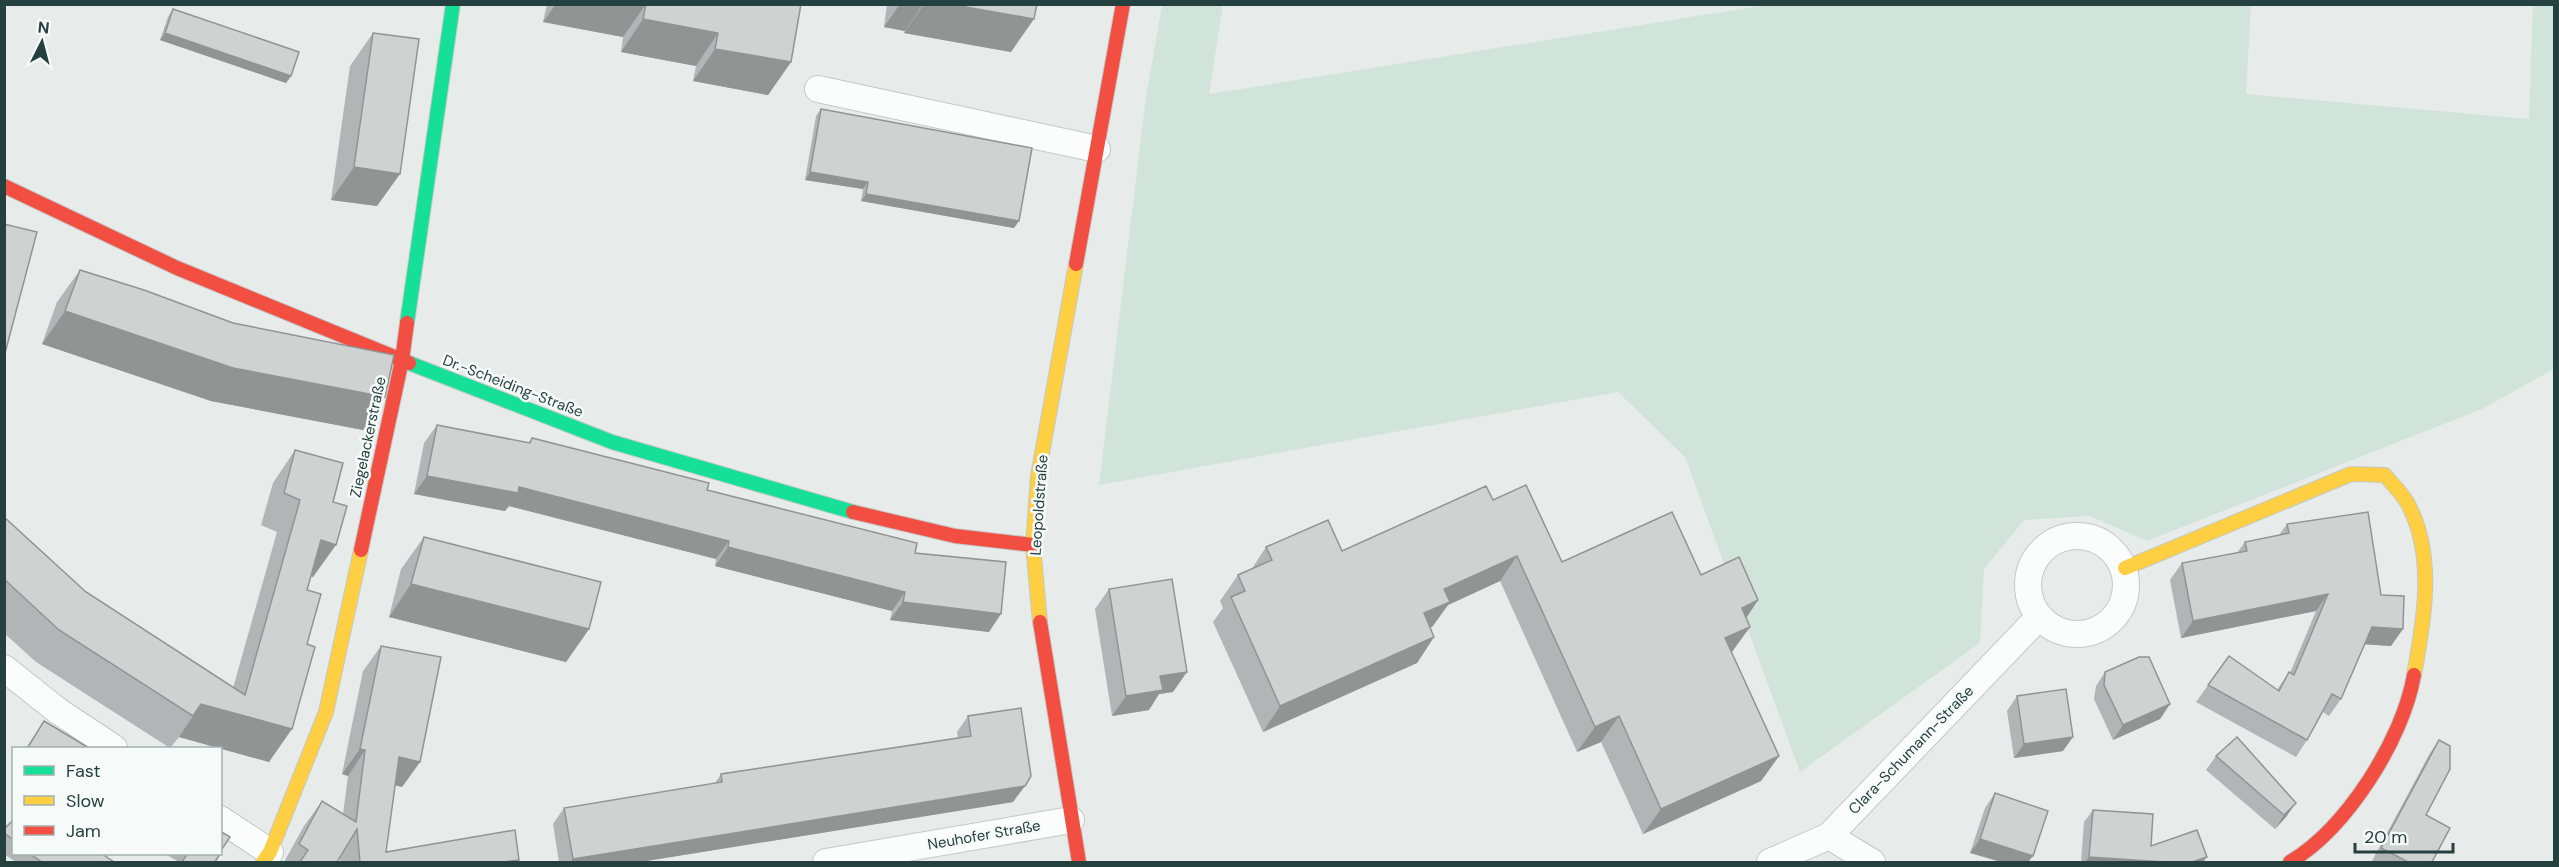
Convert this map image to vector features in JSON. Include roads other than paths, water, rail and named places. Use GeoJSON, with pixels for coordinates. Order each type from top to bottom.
{"type":"FeatureCollection","features":[{"type":"Feature","properties":{"kind":"street","name":"Ziegelackerstraße"},"geometry":{"type":"LineString","coordinates":[[266,857],[326,712],[402,360],[453,4]]}},
{"type":"Feature","properties":{"kind":"street","name":"Leopoldstraße"},"geometry":{"type":"LineString","coordinates":[[1079,862],[1040,625],[1033,545],[1038,476],[1123,4]]}},
{"type":"Feature","properties":{"kind":"street"},"geometry":{"type":"LineString","coordinates":[[818,89],[1097,148]]}},
{"type":"Feature","properties":{"kind":"street","name":"Dr.-Scheiding-Straße"},"geometry":{"type":"LineString","coordinates":[[4,186],[177,268],[402,360],[612,442],[851,511],[955,536],[1033,545]]}},
{"type":"Feature","properties":{"kind":"street"},"geometry":{"type":"LineString","coordinates":[[2125,568],[2351,474],[2385,474],[2410,507],[2425,554],[2423,626],[2410,699],[2379,764],[2346,813],[2300,856],[2290,862]]}},
{"type":"Feature","properties":{"kind":"street"},"geometry":{"type":"LineString","coordinates":[[2065,536],[2094,538],[2114,551],[2125,568],[2127,584],[2123,606],[2103,628],[2079,636],[2053,630],[2038,618],[2028,600],[2027,574],[2041,550],[2065,536]]}},
{"type":"Feature","properties":{"kind":"street","name":"Clara-Schumann-Straße"},"geometry":{"type":"LineString","coordinates":[[1770,862],[1829,836],[2038,618]]}},
{"type":"Feature","properties":{"kind":"street"},"geometry":{"type":"LineString","coordinates":[[4,668],[58,711],[112,747]]}},
{"type":"Feature","properties":{"kind":"street","name":"Neuhofer Straße"},"geometry":{"type":"LineString","coordinates":[[826,862],[1071,820]]}},
{"type":"Feature","properties":{"kind":"street"},"geometry":{"type":"LineString","coordinates":[[222,821],[266,857]]}},
{"type":"Feature","properties":{"kind":"street"},"geometry":{"type":"LineString","coordinates":[[1829,836],[1872,862]]}}]}
